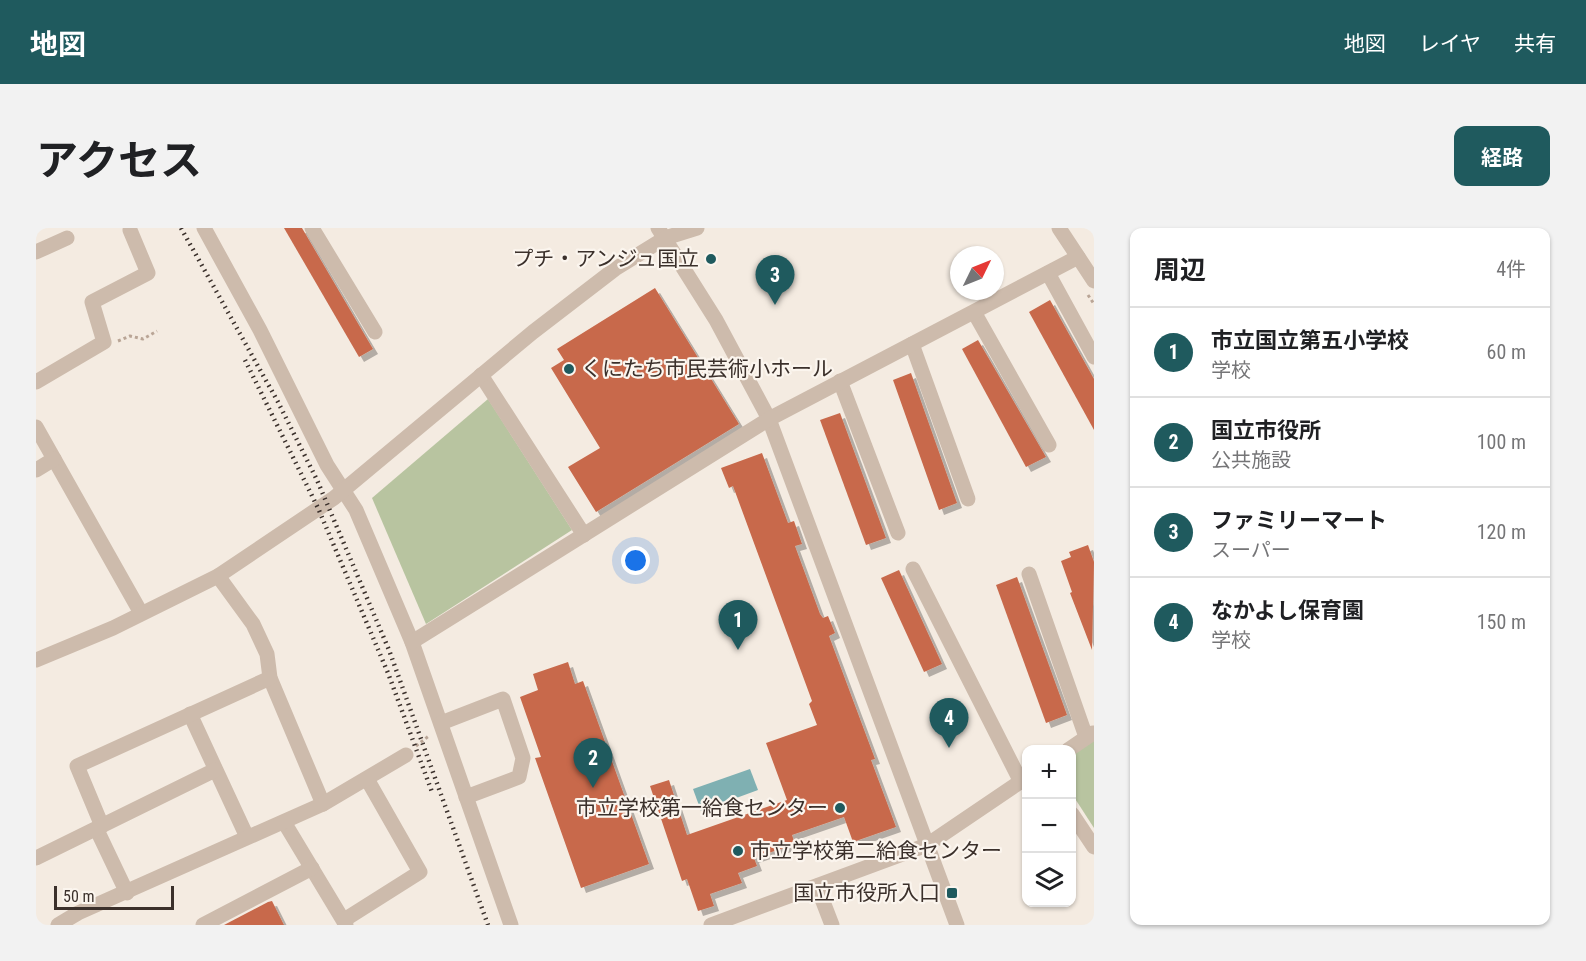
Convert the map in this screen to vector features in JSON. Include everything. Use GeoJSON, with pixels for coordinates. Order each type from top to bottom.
{"type":"FeatureCollection","features":[{"type":"Feature","properties":{"kind":"street"},"geometry":{"type":"LineString","coordinates":[[204,228],[260,330],[327,465],[344,489],[412,642],[511,925]]}},
{"type":"Feature","properties":{"kind":"street"},"geometry":{"type":"LineString","coordinates":[[312,228],[375,332]]}},
{"type":"Feature","properties":{"kind":"street"},"geometry":{"type":"LineString","coordinates":[[36,660],[218,576],[344,489],[481,375],[662,233],[697,228]]}},
{"type":"Feature","properties":{"kind":"street"},"geometry":{"type":"LineString","coordinates":[[1059,228],[1094,280]]}},
{"type":"Feature","properties":{"kind":"street"},"geometry":{"type":"LineString","coordinates":[[36,382],[104,342],[92,302],[148,273],[129,230]]}},
{"type":"Feature","properties":{"kind":"street"},"geometry":{"type":"LineString","coordinates":[[662,233],[716,320],[769,419],[957,925]]}},
{"type":"Feature","properties":{"kind":"street"},"geometry":{"type":"LineString","coordinates":[[36,252],[67,238]]}},
{"type":"Feature","properties":{"kind":"street"},"geometry":{"type":"LineString","coordinates":[[412,642],[769,419],[1078,257]]}},
{"type":"Feature","properties":{"kind":"street"},"geometry":{"type":"LineString","coordinates":[[1048,273],[1094,357]]}},
{"type":"Feature","properties":{"kind":"street"},"geometry":{"type":"LineString","coordinates":[[974,312],[1049,445]]}},
{"type":"Feature","properties":{"kind":"street"},"geometry":{"type":"LineString","coordinates":[[912,344],[968,499]]}},
{"type":"Feature","properties":{"kind":"street"},"geometry":{"type":"LineString","coordinates":[[481,375],[584,534]]}},
{"type":"Feature","properties":{"kind":"street"},"geometry":{"type":"LineString","coordinates":[[840,381],[898,533]]}},
{"type":"Feature","properties":{"kind":"street"},"geometry":{"type":"LineString","coordinates":[[36,427],[141,613]]}},
{"type":"Feature","properties":{"kind":"street"},"geometry":{"type":"LineString","coordinates":[[36,470],[54,459]]}},
{"type":"Feature","properties":{"kind":"street"},"geometry":{"type":"LineString","coordinates":[[914,569],[1022,776]]}},
{"type":"Feature","properties":{"kind":"street"},"geometry":{"type":"LineString","coordinates":[[1029,574],[1090,735],[1075,745]]}},
{"type":"Feature","properties":{"kind":"street"},"geometry":{"type":"LineString","coordinates":[[218,576],[253,624],[267,654],[270,678],[323,804]]}},
{"type":"Feature","properties":{"kind":"street"},"geometry":{"type":"LineString","coordinates":[[127,893],[76,766],[270,678]]}},
{"type":"Feature","properties":{"kind":"street"},"geometry":{"type":"LineString","coordinates":[[441,724],[502,699],[523,758],[519,777],[466,797]]}},
{"type":"Feature","properties":{"kind":"street"},"geometry":{"type":"LineString","coordinates":[[190,714],[247,837]]}},
{"type":"Feature","properties":{"kind":"street"},"geometry":{"type":"LineString","coordinates":[[58,925],[78,913],[323,804],[406,755]]}},
{"type":"Feature","properties":{"kind":"street"},"geometry":{"type":"LineString","coordinates":[[36,858],[214,770]]}},
{"type":"Feature","properties":{"kind":"street"},"geometry":{"type":"LineString","coordinates":[[284,822],[345,922],[420,872],[367,779]]}},
{"type":"Feature","properties":{"kind":"street"},"geometry":{"type":"LineString","coordinates":[[711,925],[927,845],[1022,781]]}},
{"type":"Feature","properties":{"kind":"street"},"geometry":{"type":"LineString","coordinates":[[1076,821],[1094,847]]}},
{"type":"Feature","properties":{"kind":"street"},"geometry":{"type":"LineString","coordinates":[[203,925],[312,868]]}},
{"type":"Feature","properties":{"kind":"street"},"geometry":{"type":"LineString","coordinates":[[817,886],[832,925]]}},
{"type":"Feature","properties":{"kind":"path"},"geometry":{"type":"LineString","coordinates":[[104,342],[115,342],[130,336],[142,339],[157,331]]}},
{"type":"Feature","properties":{"kind":"path"},"geometry":{"type":"LineString","coordinates":[[406,755],[441,724]]}},
{"type":"Feature","properties":{"kind":"green space"},"geometry":{"type":"Polygon","coordinates":[[[488,399],[572,530],[426,624],[372,498],[488,399]]]}},
{"type":"Feature","properties":{"kind":"green space"},"geometry":{"type":"Polygon","coordinates":[[[1094,740],[1094,828],[1076,800],[1076,752],[1094,740]]]}},
{"type":"Feature","properties":{"kind":"water"},"geometry":{"type":"Polygon","coordinates":[[[750,769],[758,790],[701,811],[693,789],[750,769]]]}},
{"type":"Feature","properties":{"kind":"building"},"geometry":{"type":"Polygon","coordinates":[[[284,228],[302,228],[373,349],[359,357],[284,228]]]}},
{"type":"Feature","properties":{"kind":"building"},"geometry":{"type":"Polygon","coordinates":[[[655,288],[739,424],[596,512],[568,467],[600,448],[551,368],[564,360],[557,349],[655,288]]]}},
{"type":"Feature","properties":{"kind":"building"},"geometry":{"type":"Polygon","coordinates":[[[1050,300],[1094,379],[1094,430],[1029,312],[1050,300]]]}},
{"type":"Feature","properties":{"kind":"building"},"geometry":{"type":"Polygon","coordinates":[[[978,340],[1046,457],[1026,467],[962,349],[978,340]]]}},
{"type":"Feature","properties":{"kind":"building"},"geometry":{"type":"Polygon","coordinates":[[[911,373],[957,503],[939,510],[893,380],[911,373]]]}},
{"type":"Feature","properties":{"kind":"building"},"geometry":{"type":"Polygon","coordinates":[[[840,413],[886,538],[866,545],[820,420],[840,413]]]}},
{"type":"Feature","properties":{"kind":"building"},"geometry":{"type":"Polygon","coordinates":[[[762,453],[788,523],[794,521],[802,544],[795,546],[820,614],[823,618],[828,616],[835,633],[829,636],[875,759],[871,760],[896,827],[853,842],[844,817],[792,835],[795,844],[754,858],[757,866],[738,873],[742,883],[710,894],[714,906],[698,911],[687,879],[682,881],[650,786],[669,780],[687,835],[787,800],[766,743],[817,725],[809,704],[812,701],[733,486],[729,488],[721,468],[762,453]]]}},
{"type":"Feature","properties":{"kind":"building"},"geometry":{"type":"Polygon","coordinates":[[[1088,545],[1094,562],[1092,650],[1070,593],[1072,592],[1061,561],[1071,557],[1069,552],[1088,545]]]}},
{"type":"Feature","properties":{"kind":"building"},"geometry":{"type":"Polygon","coordinates":[[[899,570],[942,664],[924,672],[881,578],[899,570]]]}},
{"type":"Feature","properties":{"kind":"building"},"geometry":{"type":"Polygon","coordinates":[[[1017,577],[1067,715],[1046,723],[996,585],[1017,577]]]}},
{"type":"Feature","properties":{"kind":"building"},"geometry":{"type":"Polygon","coordinates":[[[568,662],[575,684],[583,681],[649,864],[581,888],[535,758],[541,757],[520,697],[538,690],[533,674],[568,662]]]}},
{"type":"Feature","properties":{"kind":"building"},"geometry":{"type":"Polygon","coordinates":[[[272,901],[284,925],[224,925],[268,902],[272,901]]]}},
{"type":"Feature","properties":{"kind":"railway"},"geometry":{"type":"LineString","coordinates":[[181,228],[278,402],[317,480],[389,650],[488,925]]}},
{"type":"Feature","properties":{"kind":"railway"},"geometry":{"type":"LineString","coordinates":[[245,360],[318,508],[388,673],[432,792]]}},
{"type":"Feature","properties":{"kind":"place","name":"プチ・アンジュ国立"},"geometry":{"type":"Point","coordinates":[711,259]}},
{"type":"Feature","properties":{"kind":"place","name":"ファミリーマート"},"geometry":{"type":"Point","coordinates":[775,305]}},
{"type":"Feature","properties":{"kind":"place","name":"くにたち市民芸術小ホール"},"geometry":{"type":"Point","coordinates":[569,369]}},
{"type":"Feature","properties":{"kind":"place","name":"市立国立第五小学校"},"geometry":{"type":"Point","coordinates":[738,650]}},
{"type":"Feature","properties":{"kind":"place","name":"なかよし保育園"},"geometry":{"type":"Point","coordinates":[949,748]}},
{"type":"Feature","properties":{"kind":"place","name":"国立市役所"},"geometry":{"type":"Point","coordinates":[593,788]}},
{"type":"Feature","properties":{"kind":"place","name":"市立学校第一給食センター"},"geometry":{"type":"Point","coordinates":[840,808]}},
{"type":"Feature","properties":{"kind":"place","name":"市立学校第二給食センター"},"geometry":{"type":"Point","coordinates":[738,851]}},
{"type":"Feature","properties":{"kind":"place","name":"国立市役所入口"},"geometry":{"type":"Point","coordinates":[952,893]}}]}
